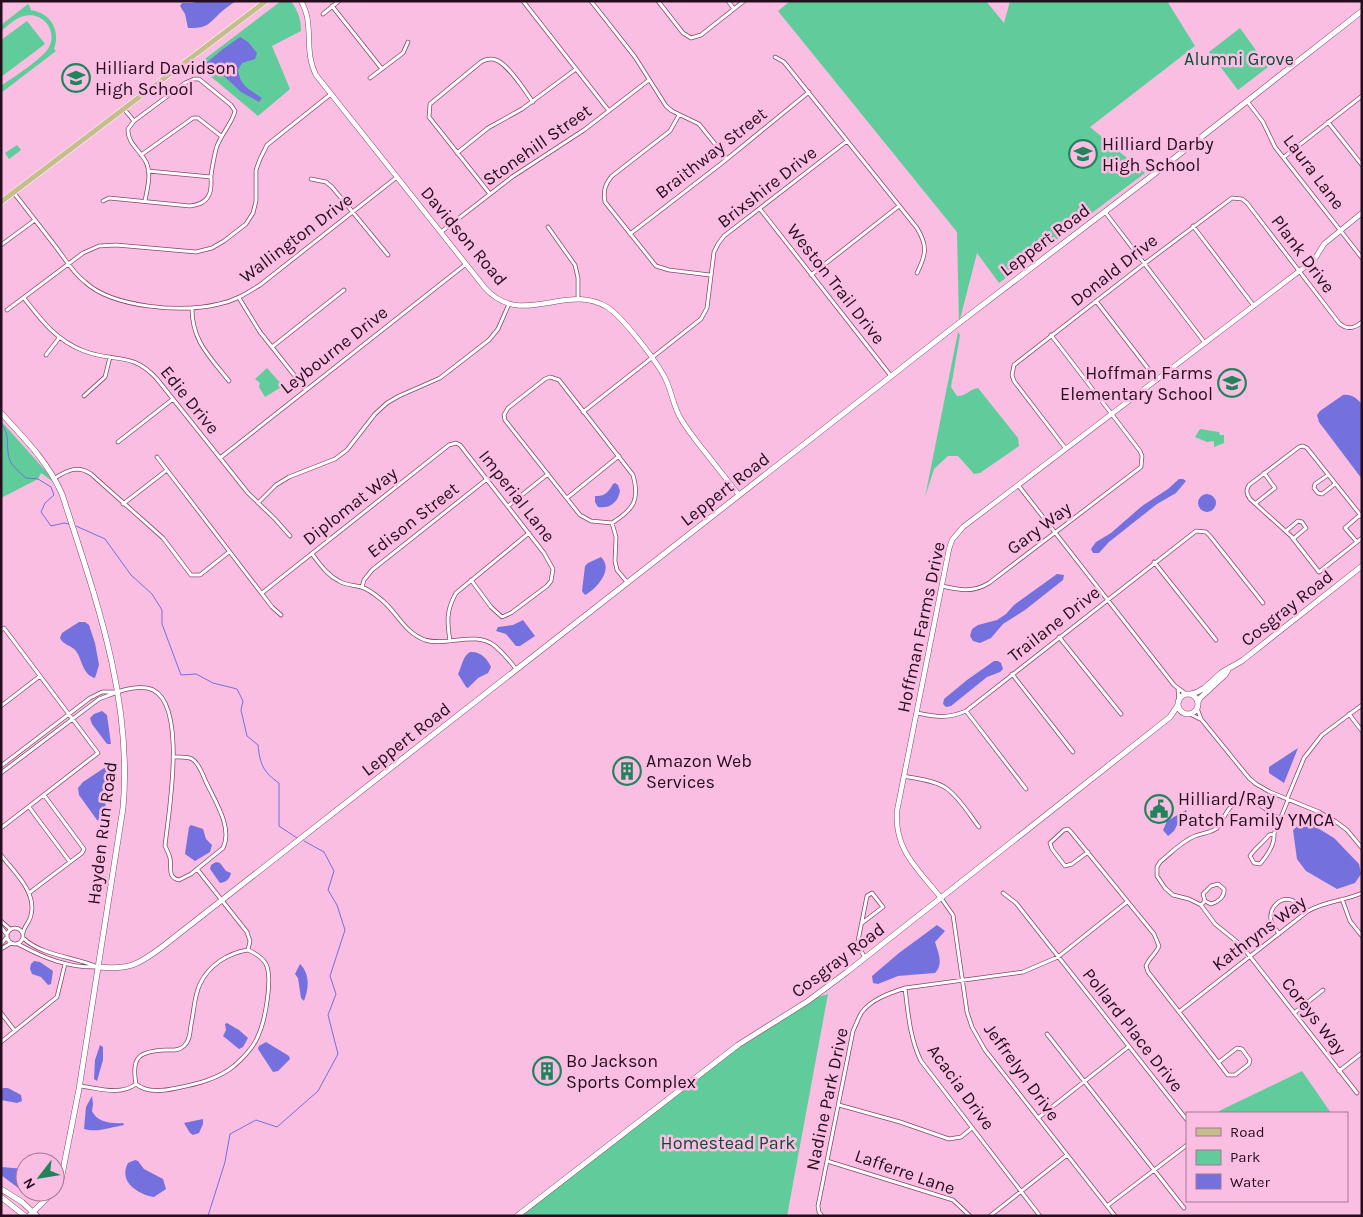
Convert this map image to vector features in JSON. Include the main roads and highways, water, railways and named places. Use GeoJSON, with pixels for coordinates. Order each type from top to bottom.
{"type":"FeatureCollection","features":[{"type":"Feature","properties":{"kind":"main road"},"geometry":{"type":"LineString","coordinates":[[1,202],[266,1]]}},
{"type":"Feature","properties":{"kind":"main road","name":"Leppert Road"},"geometry":{"type":"LineString","coordinates":[[98,967],[120,969],[136,965],[162,947],[891,376],[1362,11]]}},
{"type":"Feature","properties":{"kind":"main road","name":"Hayden Run Road"},"geometry":{"type":"LineString","coordinates":[[1,413],[44,461],[55,478],[62,494],[102,621],[118,692],[124,739],[124,792],[80,1086],[65,1160]]}},
{"type":"Feature","properties":{"kind":"main road","name":"Cosgray Road"},"geometry":{"type":"LineString","coordinates":[[1198,706],[1200,698],[1228,670],[1362,566]]}},
{"type":"Feature","properties":{"kind":"main road","name":"Cosgray Road"},"geometry":{"type":"LineString","coordinates":[[1189,694],[1204,690],[1223,671],[1228,670]]}},
{"type":"Feature","properties":{"kind":"main road"},"geometry":{"type":"LineString","coordinates":[[1189,694],[1197,698],[1198,706],[1187,713],[1180,710],[1179,702],[1189,694]]}},
{"type":"Feature","properties":{"kind":"main road","name":"Cosgray Road"},"geometry":{"type":"LineString","coordinates":[[517,1216],[738,1045],[808,1001],[865,958],[1170,717],[1179,702]]}},
{"type":"Feature","properties":{"kind":"main road","name":"Cosgray Road"},"geometry":{"type":"LineString","coordinates":[[1170,717],[1187,713]]}},
{"type":"Feature","properties":{"kind":"main road"},"geometry":{"type":"LineString","coordinates":[[1,1190],[22,1202],[31,1215]]}},
{"type":"Feature","properties":{"kind":"main road"},"geometry":{"type":"LineString","coordinates":[[1,1197],[31,1215]]}},
{"type":"Feature","properties":{"kind":"main road","name":"Hayden Run Road"},"geometry":{"type":"LineString","coordinates":[[31,1215],[43,1202]]}},
{"type":"Feature","properties":{"kind":"water"},"geometry":{"type":"Polygon","coordinates":[[[236,1],[206,26],[188,28],[185,14],[180,6],[182,3],[236,1]]]}},
{"type":"Feature","properties":{"kind":"water"},"geometry":{"type":"Polygon","coordinates":[[[240,37],[248,42],[257,53],[255,59],[242,63],[238,70],[243,84],[262,98],[259,102],[241,92],[224,76],[212,74],[204,65],[240,37]]]}},
{"type":"Feature","properties":{"kind":"water"},"geometry":{"type":"Polygon","coordinates":[[[1343,395],[1354,397],[1362,404],[1362,479],[1319,422],[1317,415],[1343,395]]]}},
{"type":"Feature","properties":{"kind":"water"},"geometry":{"type":"Polygon","coordinates":[[[1179,479],[1186,481],[1176,493],[1157,504],[1109,542],[1099,553],[1093,553],[1091,549],[1096,542],[1111,533],[1142,506],[1168,489],[1179,479]]]}},
{"type":"Feature","properties":{"kind":"water"},"geometry":{"type":"Polygon","coordinates":[[[615,483],[620,491],[613,504],[606,507],[598,507],[595,502],[595,496],[604,494],[615,483]]]}},
{"type":"Feature","properties":{"kind":"water"},"geometry":{"type":"Polygon","coordinates":[[[1207,494],[1213,497],[1216,503],[1213,509],[1207,512],[1201,509],[1198,503],[1201,497],[1207,494]]]}},
{"type":"Feature","properties":{"kind":"water"},"geometry":{"type":"Polygon","coordinates":[[[601,557],[605,562],[605,573],[599,584],[585,595],[582,591],[585,566],[601,557]]]}},
{"type":"Feature","properties":{"kind":"water"},"geometry":{"type":"Polygon","coordinates":[[[1057,574],[1064,575],[1063,580],[1025,610],[1003,624],[991,638],[980,643],[973,641],[970,636],[972,629],[978,625],[997,620],[1014,605],[1057,574]]]}},
{"type":"Feature","properties":{"kind":"water"},"geometry":{"type":"Polygon","coordinates":[[[523,620],[535,636],[520,646],[516,646],[506,634],[496,631],[498,627],[513,625],[523,620]]]}},
{"type":"Feature","properties":{"kind":"water"},"geometry":{"type":"Polygon","coordinates":[[[79,622],[85,622],[89,625],[95,643],[99,665],[95,678],[85,670],[76,651],[60,638],[62,633],[79,622]]]}},
{"type":"Feature","properties":{"kind":"water"},"geometry":{"type":"Polygon","coordinates":[[[470,652],[483,656],[491,667],[488,673],[478,678],[468,688],[458,674],[464,659],[470,652]]]}},
{"type":"Feature","properties":{"kind":"water"},"geometry":{"type":"Polygon","coordinates":[[[994,661],[1001,663],[1003,669],[1000,672],[987,677],[951,706],[946,707],[943,704],[944,699],[994,661]]]}},
{"type":"Feature","properties":{"kind":"water"},"geometry":{"type":"Polygon","coordinates":[[[102,711],[107,715],[111,744],[107,744],[92,724],[90,718],[102,711]]]}},
{"type":"Feature","properties":{"kind":"water"},"geometry":{"type":"Polygon","coordinates":[[[1298,748],[1284,783],[1269,773],[1269,767],[1298,748]]]}},
{"type":"Feature","properties":{"kind":"water"},"geometry":{"type":"Polygon","coordinates":[[[104,768],[109,768],[104,821],[101,822],[97,820],[79,795],[78,788],[83,782],[104,768]]]}},
{"type":"Feature","properties":{"kind":"water"},"geometry":{"type":"Polygon","coordinates":[[[1186,810],[1189,818],[1177,825],[1168,836],[1163,830],[1167,821],[1186,810]]]}},
{"type":"Feature","properties":{"kind":"water"},"geometry":{"type":"Polygon","coordinates":[[[1302,822],[1311,824],[1334,838],[1359,864],[1361,874],[1355,883],[1337,889],[1306,871],[1297,859],[1293,830],[1302,822]]]}},
{"type":"Feature","properties":{"kind":"water"},"geometry":{"type":"Polygon","coordinates":[[[191,825],[203,829],[206,839],[212,845],[210,852],[195,861],[185,854],[189,827],[191,825]]]}},
{"type":"Feature","properties":{"kind":"water"},"geometry":{"type":"Polygon","coordinates":[[[216,862],[220,863],[226,871],[231,873],[224,882],[220,883],[210,869],[211,865],[216,862]]]}},
{"type":"Feature","properties":{"kind":"water"},"geometry":{"type":"Polygon","coordinates":[[[937,925],[945,931],[935,942],[940,962],[935,973],[898,976],[878,984],[873,983],[872,976],[937,925]]]}},
{"type":"Feature","properties":{"kind":"water"},"geometry":{"type":"Polygon","coordinates":[[[34,961],[40,962],[53,971],[51,984],[48,985],[41,977],[32,974],[30,969],[34,961]]]}},
{"type":"Feature","properties":{"kind":"water"},"geometry":{"type":"Polygon","coordinates":[[[300,964],[306,972],[308,981],[304,1001],[301,998],[298,978],[295,974],[300,964]]]}},
{"type":"Feature","properties":{"kind":"water"},"geometry":{"type":"Polygon","coordinates":[[[227,1023],[248,1038],[243,1047],[239,1049],[223,1036],[226,1030],[225,1024],[227,1023]]]}},
{"type":"Feature","properties":{"kind":"water"},"geometry":{"type":"Polygon","coordinates":[[[266,1042],[289,1056],[290,1059],[278,1071],[273,1072],[258,1049],[259,1046],[266,1042]]]}},
{"type":"Feature","properties":{"kind":"water"},"geometry":{"type":"Polygon","coordinates":[[[100,1045],[103,1047],[103,1060],[97,1081],[94,1079],[95,1060],[100,1045]]]}},
{"type":"Feature","properties":{"kind":"water"},"geometry":{"type":"Polygon","coordinates":[[[3,1088],[8,1088],[21,1095],[22,1101],[17,1103],[1,1100],[3,1088]]]}},
{"type":"Feature","properties":{"kind":"water"},"geometry":{"type":"Polygon","coordinates":[[[92,1096],[92,1111],[97,1118],[105,1122],[123,1123],[124,1125],[99,1130],[84,1129],[86,1107],[92,1096]]]}},
{"type":"Feature","properties":{"kind":"water"},"geometry":{"type":"Polygon","coordinates":[[[203,1119],[199,1133],[193,1135],[184,1123],[203,1119]]]}},
{"type":"Feature","properties":{"kind":"water"},"geometry":{"type":"Polygon","coordinates":[[[135,1160],[144,1169],[163,1179],[166,1189],[154,1197],[142,1193],[131,1186],[126,1176],[126,1170],[128,1163],[135,1160]]]}},
{"type":"Feature","properties":{"kind":"water"},"geometry":{"type":"Polygon","coordinates":[[[1,1167],[15,1168],[15,1186],[1,1175],[1,1167]]]}},
{"type":"Feature","properties":{"kind":"waterway"},"geometry":{"type":"LineString","coordinates":[[1,424],[6,433],[11,463],[26,478],[38,479],[51,487],[54,495],[45,503],[41,512],[51,526],[64,523],[69,524]]}},
{"type":"Feature","properties":{"kind":"waterway"},"geometry":{"type":"LineString","coordinates":[[76,526],[105,539],[131,575],[152,594],[162,610],[162,624],[181,675],[196,674],[213,683],[237,689],[243,701],[241,710],[247,736],[258,745],[263,767],[279,783],[279,826],[297,838]]}},
{"type":"Feature","properties":{"kind":"waterway"},"geometry":{"type":"LineString","coordinates":[[208,1216],[225,1162],[230,1134],[256,1120],[277,1127],[318,1091],[338,1054],[328,1015],[336,994],[330,976],[345,930],[337,905],[328,890],[334,871],[324,852],[304,841]]}},
{"type":"Feature","properties":{"kind":"place","name":"Hilliard Davidson High School"},"geometry":{"type":"Point","coordinates":[76,78]}},
{"type":"Feature","properties":{"kind":"place","name":"Hilliard Darby High School"},"geometry":{"type":"Point","coordinates":[1083,154]}},
{"type":"Feature","properties":{"kind":"place","name":"Hoffman Farms Elementary School"},"geometry":{"type":"Point","coordinates":[1232,383]}},
{"type":"Feature","properties":{"kind":"place","name":"Amazon Web Services"},"geometry":{"type":"Point","coordinates":[627,771]}},
{"type":"Feature","properties":{"kind":"place","name":"Hilliard/Ray Patch Family YMCA"},"geometry":{"type":"Point","coordinates":[1159,809]}},
{"type":"Feature","properties":{"kind":"place","name":"Bo Jackson Sports Complex"},"geometry":{"type":"Point","coordinates":[547,1071]}},
{"type":"Feature","properties":{"kind":"park label","name":"Alumni Grove"},"geometry":{"type":"Point","coordinates":[1239,59]}},
{"type":"Feature","properties":{"kind":"park label","name":"Homestead Park"},"geometry":{"type":"Point","coordinates":[728,1143]}}]}
